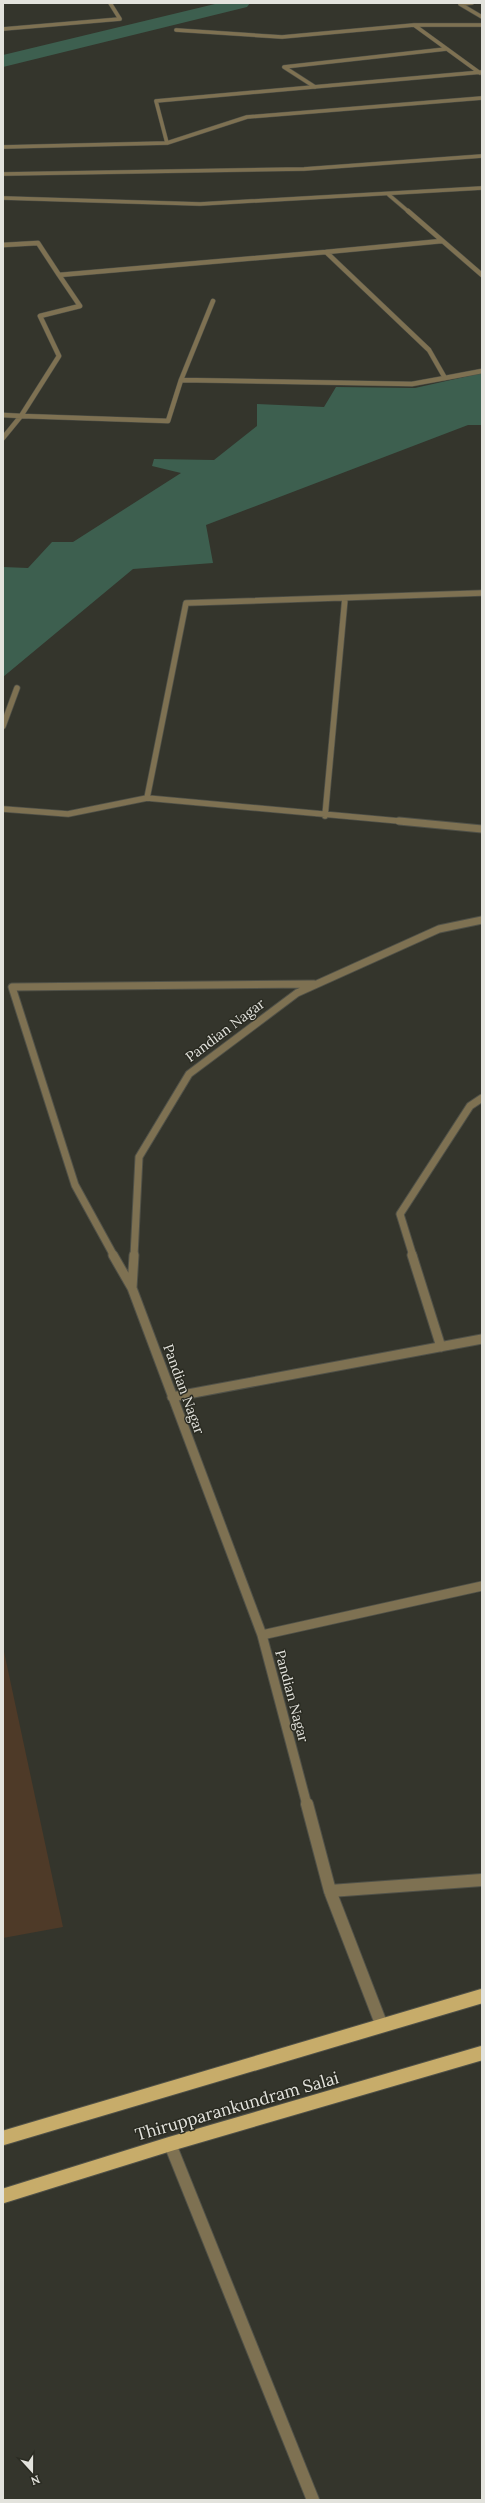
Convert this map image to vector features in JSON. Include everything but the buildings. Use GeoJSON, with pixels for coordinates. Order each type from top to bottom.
{"type":"FeatureCollection","features":[{"type":"Feature","properties":{"kind":"main road"},"geometry":{"type":"LineString","coordinates":[[3,2138],[482,1996]]}},
{"type":"Feature","properties":{"kind":"main road","name":"Thirupparankundram Salai"},"geometry":{"type":"LineString","coordinates":[[3,2196],[170,2144],[482,2053]]}},
{"type":"Feature","properties":{"kind":"street"},"geometry":{"type":"LineString","coordinates":[[3,29],[120,19],[110,3]]}},
{"type":"Feature","properties":{"kind":"street"},"geometry":{"type":"LineString","coordinates":[[472,3],[460,4],[482,17]]}},
{"type":"Feature","properties":{"kind":"street"},"geometry":{"type":"LineString","coordinates":[[176,30],[282,38],[414,25],[482,25]]}},
{"type":"Feature","properties":{"kind":"street"},"geometry":{"type":"LineString","coordinates":[[414,25],[481,73]]}},
{"type":"Feature","properties":{"kind":"street"},"geometry":{"type":"LineString","coordinates":[[315,87],[284,67],[446,49]]}},
{"type":"Feature","properties":{"kind":"street"},"geometry":{"type":"LineString","coordinates":[[167,143],[156,101],[481,73]]}},
{"type":"Feature","properties":{"kind":"street"},"geometry":{"type":"LineString","coordinates":[[3,147],[167,143],[247,117],[482,98]]}},
{"type":"Feature","properties":{"kind":"street"},"geometry":{"type":"LineString","coordinates":[[3,174],[304,169],[482,156]]}},
{"type":"Feature","properties":{"kind":"street"},"geometry":{"type":"LineString","coordinates":[[3,198],[200,204],[389,195],[482,188]]}},
{"type":"Feature","properties":{"kind":"street"},"geometry":{"type":"LineString","coordinates":[[389,195],[482,275]]}},
{"type":"Feature","properties":{"kind":"street"},"geometry":{"type":"LineString","coordinates":[[59,275],[442,241]]}},
{"type":"Feature","properties":{"kind":"street"},"geometry":{"type":"LineString","coordinates":[[3,245],[38,243],[80,306],[40,316],[59,356],[21,416],[3,438]]}},
{"type":"Feature","properties":{"kind":"street"},"geometry":{"type":"LineString","coordinates":[[326,252],[429,350],[445,378]]}},
{"type":"Feature","properties":{"kind":"street"},"geometry":{"type":"LineString","coordinates":[[3,416],[168,421],[181,380],[214,301]]}},
{"type":"Feature","properties":{"kind":"street"},"geometry":{"type":"LineString","coordinates":[[181,380],[412,384],[482,371]]}},
{"type":"Feature","properties":{"kind":"street"},"geometry":{"type":"LineString","coordinates":[[147,798],[186,603],[482,593]]}},
{"type":"Feature","properties":{"kind":"street"},"geometry":{"type":"LineString","coordinates":[[325,816],[345,598]]}},
{"type":"Feature","properties":{"kind":"street"},"geometry":{"type":"LineString","coordinates":[[3,726],[17,688]]}},
{"type":"Feature","properties":{"kind":"street"},"geometry":{"type":"LineString","coordinates":[[3,809],[68,814],[147,798],[325,816],[482,829]]}},
{"type":"Feature","properties":{"kind":"street","name":"Pandian Nagar"},"geometry":{"type":"LineString","coordinates":[[382,2026],[330,1891],[262,1635],[132,1288],[139,1157],[190,1074],[297,993],[439,929],[482,920]]}},
{"type":"Feature","properties":{"kind":"street"},"geometry":{"type":"LineString","coordinates":[[132,1288],[75,1185],[12,987],[317,984]]}},
{"type":"Feature","properties":{"kind":"street"},"geometry":{"type":"LineString","coordinates":[[440,1347],[400,1214],[470,1106],[482,1098]]}},
{"type":"Feature","properties":{"kind":"street"},"geometry":{"type":"LineString","coordinates":[[172,1397],[482,1339]]}},
{"type":"Feature","properties":{"kind":"street"},"geometry":{"type":"LineString","coordinates":[[262,1635],[482,1586]]}},
{"type":"Feature","properties":{"kind":"street"},"geometry":{"type":"LineString","coordinates":[[330,1891],[482,1880]]}},
{"type":"Feature","properties":{"kind":"street"},"geometry":{"type":"LineString","coordinates":[[170,2144],[313,2500]]}},
{"type":"Feature","properties":{"kind":"shaded area"},"geometry":{"type":"Polygon","coordinates":[[[482,373],[482,425],[468,425],[206,525],[213,563],[133,569],[3,677],[3,567],[28,568],[52,542],[73,542],[181,473],[152,466],[154,459],[214,460],[257,426],[257,404],[324,407],[336,387],[415,388],[482,373]]]}},
{"type":"Feature","properties":{"kind":"shaded area"},"geometry":{"type":"Polygon","coordinates":[[[3,1647],[63,1927],[3,1938],[3,1647]]]}},
{"type":"Feature","properties":{"kind":"waterway"},"geometry":{"type":"LineString","coordinates":[[3,61],[241,3]]}}]}
